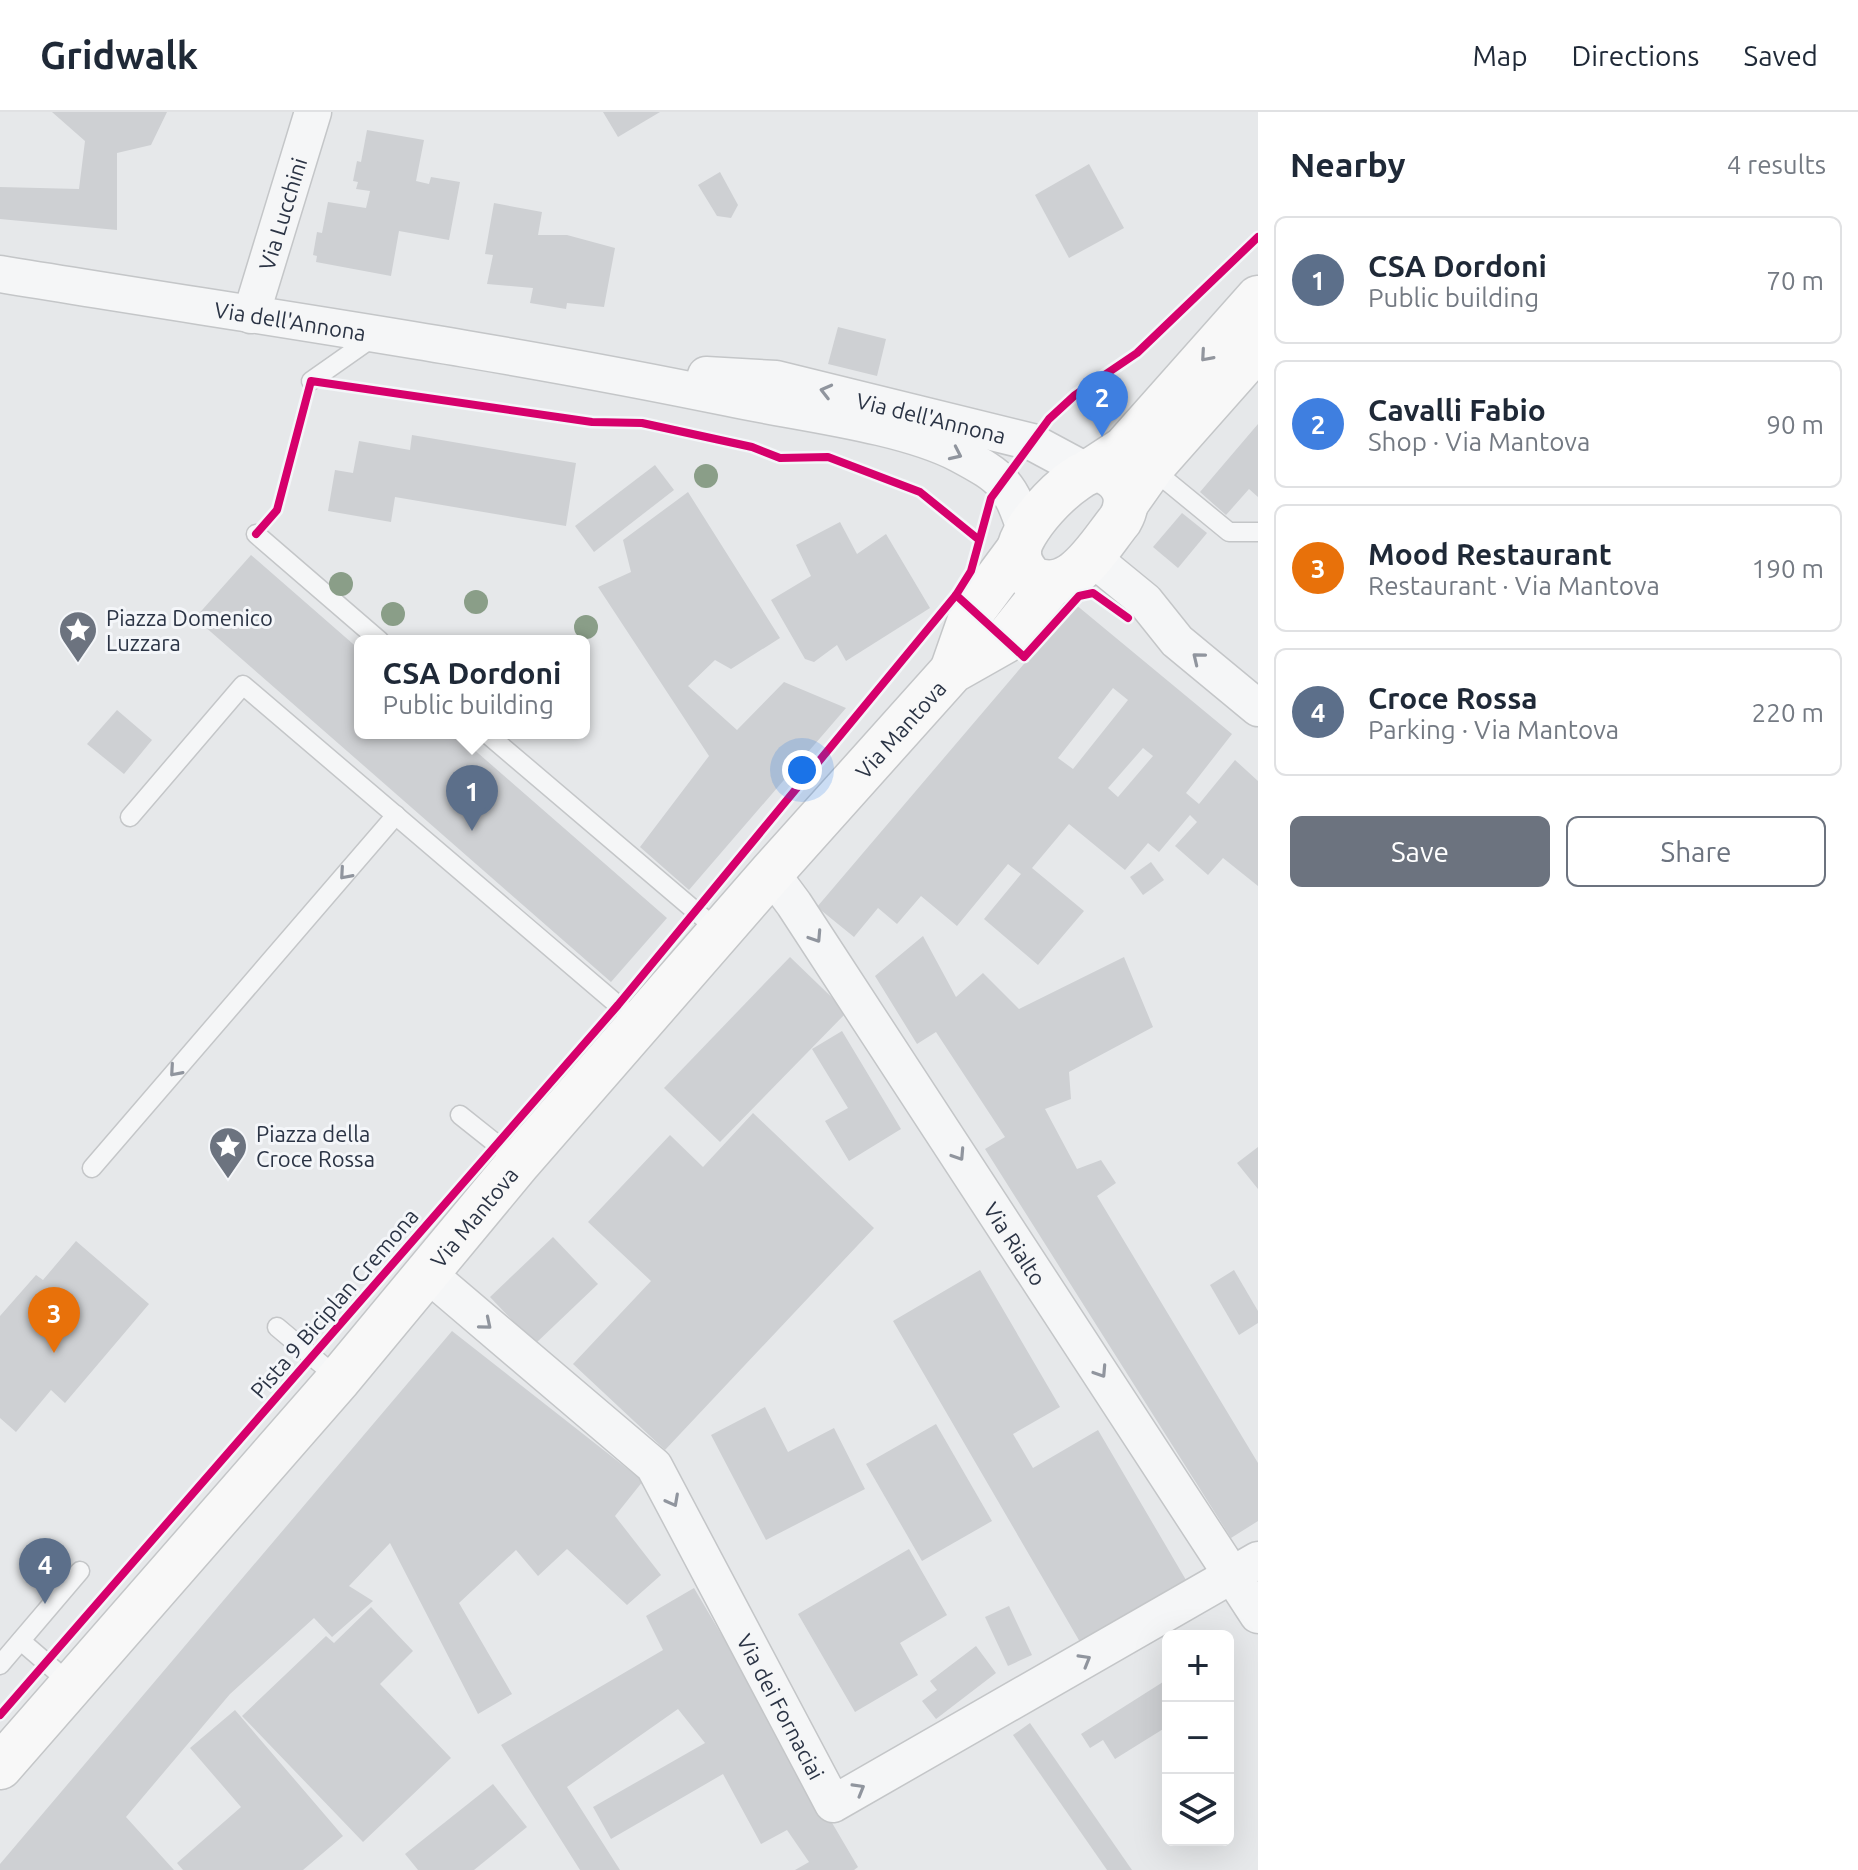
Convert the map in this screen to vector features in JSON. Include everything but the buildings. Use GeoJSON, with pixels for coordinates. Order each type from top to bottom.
{"type":"FeatureCollection","features":[{"type":"Feature","properties":{"kind":"main road"},"geometry":{"type":"LineString","coordinates":[[1089,470],[1124,449],[1258,298]]}},
{"type":"Feature","properties":{"kind":"main road"},"geometry":{"type":"LineString","coordinates":[[1089,470],[1116,478],[1125,493],[1139,485],[1258,347]]}},
{"type":"Feature","properties":{"kind":"main road","name":"Via Mantova"},"geometry":{"type":"LineString","coordinates":[[952,671],[973,611],[1070,481],[1089,470]]}},
{"type":"Feature","properties":{"kind":"main road","name":"Via Mantova"},"geometry":{"type":"LineString","coordinates":[[0,1767],[339,1379],[519,1162],[771,873],[952,671],[1005,641],[1051,584],[1069,578],[1090,556],[1120,520],[1139,485]]}},
{"type":"Feature","properties":{"kind":"main road"},"geometry":{"type":"LineString","coordinates":[[1023,541],[1020,560],[1031,578],[1051,584]]}},
{"type":"Feature","properties":{"kind":"street","name":"Via Lucchini"},"geometry":{"type":"LineString","coordinates":[[251,315],[313,112]]}},
{"type":"Feature","properties":{"kind":"street","name":"Via dell'Annona"},"geometry":{"type":"LineString","coordinates":[[0,274],[581,367],[776,379],[898,421],[1004,481],[1014,495],[1023,541]]}},
{"type":"Feature","properties":{"kind":"street","name":"Via dell'Annona"},"geometry":{"type":"LineString","coordinates":[[898,421],[1032,442],[1089,470]]}},
{"type":"Feature","properties":{"kind":"street"},"geometry":{"type":"LineString","coordinates":[[1090,556],[1145,601],[1177,641],[1258,708]]}},
{"type":"Feature","properties":{"kind":"street","name":"Via Rialto"},"geometry":{"type":"LineString","coordinates":[[771,873],[1246,1568],[1258,1615]]}},
{"type":"Feature","properties":{"kind":"street","name":"Via dei Fornaciai"},"geometry":{"type":"LineString","coordinates":[[427,1273],[654,1466],[833,1804],[1246,1568]]}},
{"type":"Feature","properties":{"kind":"lane"},"geometry":{"type":"LineString","coordinates":[[311,381],[376,335]]}},
{"type":"Feature","properties":{"kind":"lane"},"geometry":{"type":"LineString","coordinates":[[1139,485],[1229,532],[1258,532]]}},
{"type":"Feature","properties":{"kind":"lane"},"geometry":{"type":"LineString","coordinates":[[256,534],[373,635]]}},
{"type":"Feature","properties":{"kind":"lane"},"geometry":{"type":"LineString","coordinates":[[130,817],[243,685],[639,1023]]}},
{"type":"Feature","properties":{"kind":"lane"},"geometry":{"type":"LineString","coordinates":[[493,739],[720,932]]}},
{"type":"Feature","properties":{"kind":"lane"},"geometry":{"type":"LineString","coordinates":[[92,1168],[396,815]]}},
{"type":"Feature","properties":{"kind":"lane"},"geometry":{"type":"LineString","coordinates":[[460,1115],[519,1162]]}},
{"type":"Feature","properties":{"kind":"lane"},"geometry":{"type":"LineString","coordinates":[[277,1327],[339,1379]]}},
{"type":"Feature","properties":{"kind":"lane"},"geometry":{"type":"LineString","coordinates":[[0,1665],[80,1571]]}},
{"type":"Feature","properties":{"kind":"lane"},"geometry":{"type":"LineString","coordinates":[[21,1641],[72,1685]]}},
{"type":"Feature","properties":{"kind":"cycle path","name":"Pista 9 Biciplan Cremona"},"geometry":{"type":"LineString","coordinates":[[0,1715],[618,1005],[956,595],[971,571],[991,498],[1049,419],[1075,395],[1137,353],[1258,237]]}},
{"type":"Feature","properties":{"kind":"cycle path"},"geometry":{"type":"LineString","coordinates":[[256,534],[277,510],[311,381],[592,422],[642,423],[752,447],[780,458],[828,457],[920,492],[978,539]]}},
{"type":"Feature","properties":{"kind":"cycle path"},"geometry":{"type":"LineString","coordinates":[[956,595],[1024,657],[1079,596],[1093,593],[1128,618]]}},
{"type":"Feature","properties":{"kind":"place","name":"Cavalli Fabio"},"geometry":{"type":"Point","coordinates":[1102,437]}},
{"type":"Feature","properties":{"kind":"place","name":"Piazza Domenico Luzzara"},"geometry":{"type":"Point","coordinates":[78,664]}},
{"type":"Feature","properties":{"kind":"place","name":"CSA Dordoni"},"geometry":{"type":"Point","coordinates":[472,831]}},
{"type":"Feature","properties":{"kind":"place","name":"Piazza della Croce Rossa"},"geometry":{"type":"Point","coordinates":[228,1180]}},
{"type":"Feature","properties":{"kind":"place","name":"Mood Restaurant"},"geometry":{"type":"Point","coordinates":[54,1353]}},
{"type":"Feature","properties":{"kind":"place","name":"Croce Rossa"},"geometry":{"type":"Point","coordinates":[45,1604]}}]}
